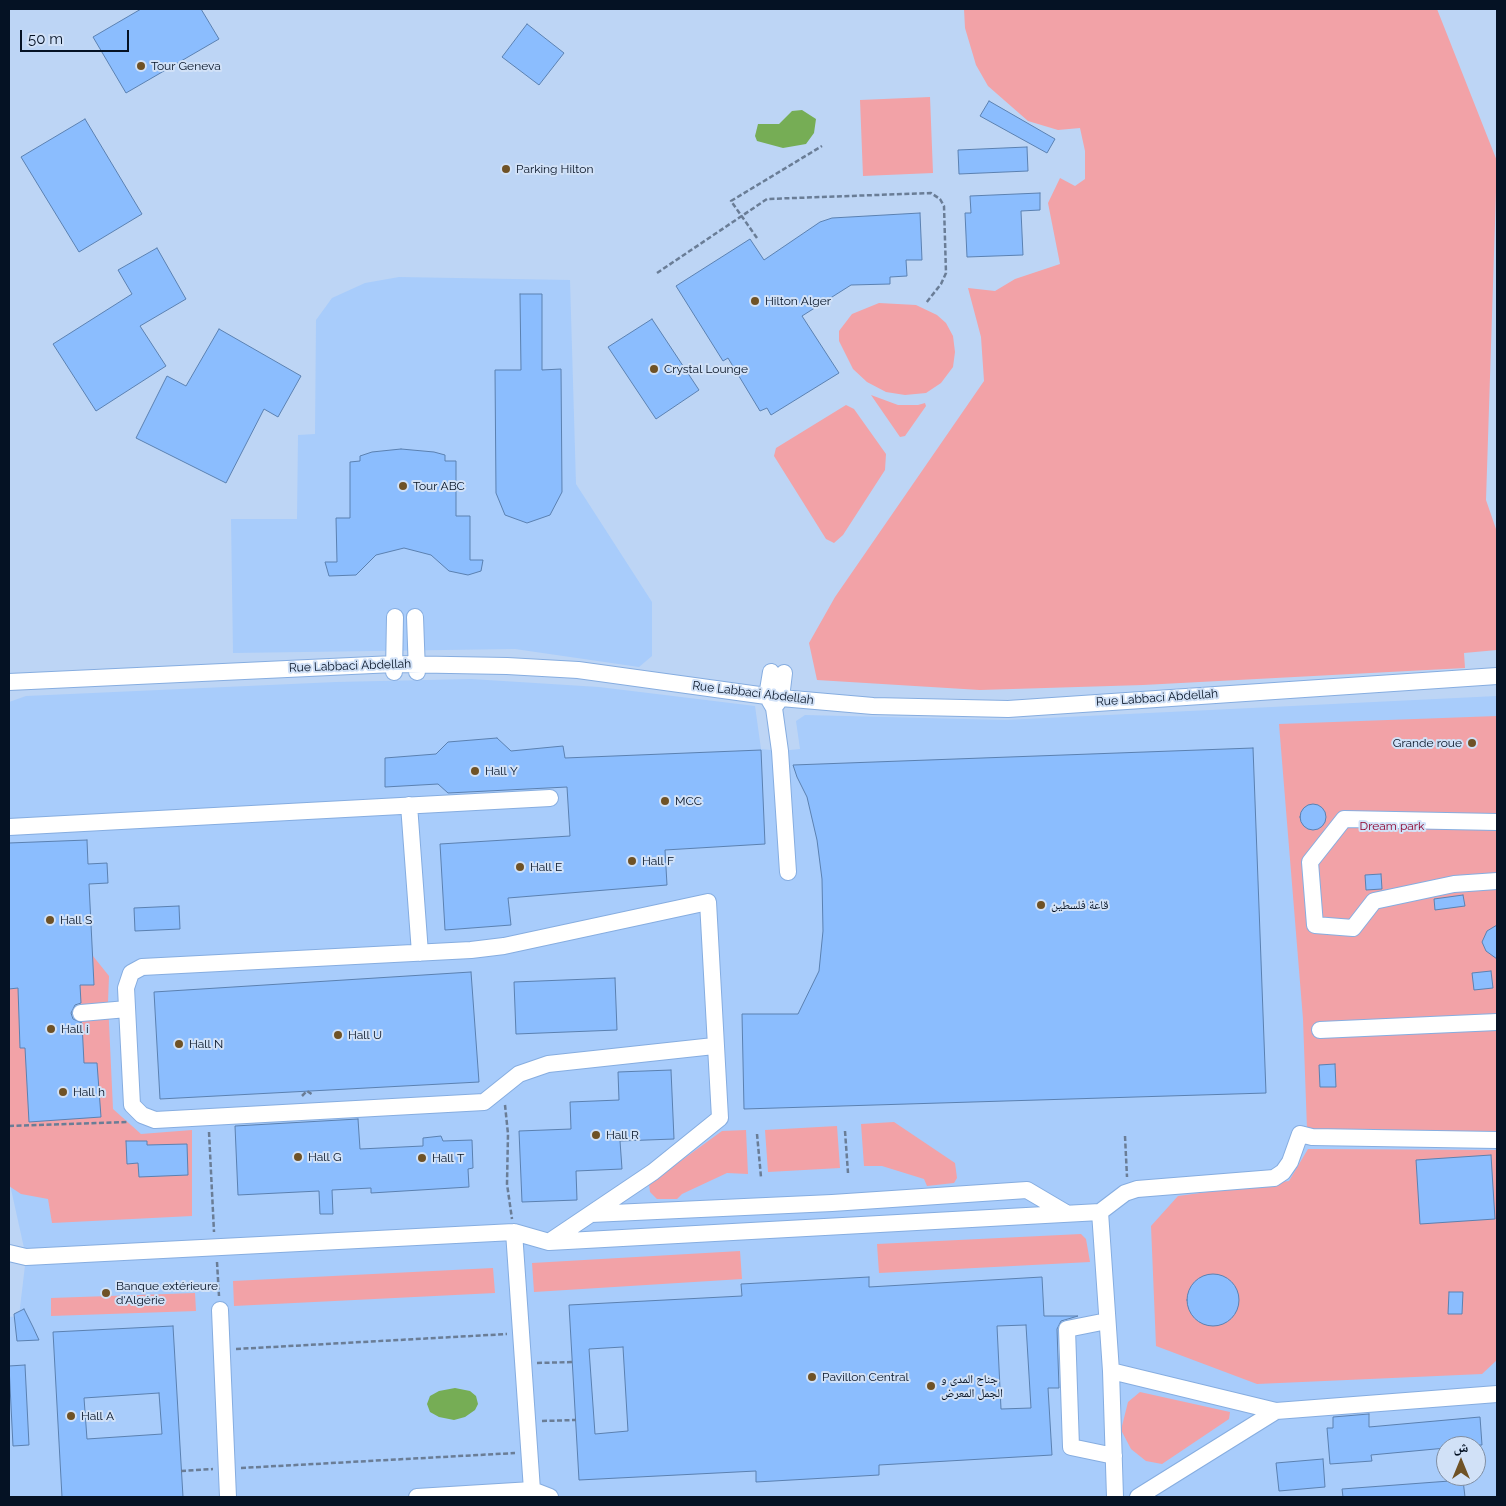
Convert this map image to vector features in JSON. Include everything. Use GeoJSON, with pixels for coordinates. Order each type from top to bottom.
{"type":"FeatureCollection","features":[{"type":"Feature","properties":{"kind":"street"},"geometry":{"type":"LineString","coordinates":[[394,668],[395,617]]}},
{"type":"Feature","properties":{"kind":"street"},"geometry":{"type":"LineString","coordinates":[[415,617],[417,668]]}},
{"type":"Feature","properties":{"kind":"street","name":"Rue Labbaci Abdellah"},"geometry":{"type":"LineString","coordinates":[[9,689],[394,668]]}},
{"type":"Feature","properties":{"kind":"street","name":"Rue Labbaci Abdellah"},"geometry":{"type":"LineString","coordinates":[[9,682],[394,668],[578,670],[873,714],[1016,714],[1497,686]]}},
{"type":"Feature","properties":{"kind":"street"},"geometry":{"type":"LineString","coordinates":[[777,673],[774,700],[780,751],[788,872]]}},
{"type":"Feature","properties":{"kind":"street","name":"Rue Labbaci Abdellah"},"geometry":{"type":"LineString","coordinates":[[774,700],[873,706],[1008,709],[1497,676]]}},
{"type":"Feature","properties":{"kind":"street"},"geometry":{"type":"LineString","coordinates":[[9,826],[550,798]]}},
{"type":"Feature","properties":{"kind":"street"},"geometry":{"type":"LineString","coordinates":[[409,805],[420,953]]}},
{"type":"Feature","properties":{"kind":"street"},"geometry":{"type":"LineString","coordinates":[[1497,822],[1344,819],[1310,862],[1315,926],[1353,928],[1374,901],[1454,884],[1497,881]]}},
{"type":"Feature","properties":{"kind":"street"},"geometry":{"type":"LineString","coordinates":[[548,1242],[653,1172],[720,1118],[714,1046],[708,902],[504,946],[420,953],[142,967],[131,973],[126,988],[132,1105],[142,1115],[155,1120],[484,1102],[519,1074],[548,1064],[714,1046]]}},
{"type":"Feature","properties":{"kind":"street"},"geometry":{"type":"LineString","coordinates":[[82,1013],[127,1009]]}},
{"type":"Feature","properties":{"kind":"street"},"geometry":{"type":"LineString","coordinates":[[1320,1030],[1497,1022]]}},
{"type":"Feature","properties":{"kind":"street"},"geometry":{"type":"LineString","coordinates":[[9,1258],[514,1232],[548,1242],[1100,1212],[1125,1193],[1137,1189],[1274,1178],[1284,1172],[1290,1162],[1300,1134],[1312,1138],[1497,1140]]}},
{"type":"Feature","properties":{"kind":"street"},"geometry":{"type":"LineString","coordinates":[[591,1214],[832,1203],[1027,1190],[1066,1213]]}},
{"type":"Feature","properties":{"kind":"street"},"geometry":{"type":"LineString","coordinates":[[1100,1212],[1111,1371],[1116,1497]]}},
{"type":"Feature","properties":{"kind":"street"},"geometry":{"type":"LineString","coordinates":[[514,1232],[532,1494]]}},
{"type":"Feature","properties":{"kind":"street"},"geometry":{"type":"LineString","coordinates":[[220,1310],[228,1497]]}},
{"type":"Feature","properties":{"kind":"street"},"geometry":{"type":"LineString","coordinates":[[1107,1321],[1067,1329],[1071,1447],[1114,1456]]}},
{"type":"Feature","properties":{"kind":"street"},"geometry":{"type":"LineString","coordinates":[[1111,1371],[1276,1411],[1497,1394]]}},
{"type":"Feature","properties":{"kind":"street"},"geometry":{"type":"LineString","coordinates":[[1138,1497],[1276,1411]]}},
{"type":"Feature","properties":{"kind":"street"},"geometry":{"type":"LineString","coordinates":[[417,1497],[532,1494],[550,1497]]}},
{"type":"Feature","properties":{"kind":"path"},"geometry":{"type":"LineString","coordinates":[[757,238],[731,201],[784,167],[822,146]]}},
{"type":"Feature","properties":{"kind":"path"},"geometry":{"type":"LineString","coordinates":[[657,273],[767,200],[931,193],[944,206],[946,273],[941,284],[926,303]]}},
{"type":"Feature","properties":{"kind":"path"},"geometry":{"type":"LineString","coordinates":[[503,1087],[508,1134],[507,1184],[514,1232]]}},
{"type":"Feature","properties":{"kind":"path"},"geometry":{"type":"LineString","coordinates":[[9,1126],[155,1120]]}},
{"type":"Feature","properties":{"kind":"path"},"geometry":{"type":"LineString","coordinates":[[845,1131],[848,1173]]}},
{"type":"Feature","properties":{"kind":"path"},"geometry":{"type":"LineString","coordinates":[[757,1134],[760,1177]]}},
{"type":"Feature","properties":{"kind":"path"},"geometry":{"type":"LineString","coordinates":[[1125,1136],[1127,1182]]}},
{"type":"Feature","properties":{"kind":"path"},"geometry":{"type":"LineString","coordinates":[[210,1147],[211,1191]]}},
{"type":"Feature","properties":{"kind":"path"},"geometry":{"type":"LineString","coordinates":[[222,1350],[521,1334]]}},
{"type":"Feature","properties":{"kind":"path"},"geometry":{"type":"LineString","coordinates":[[523,1364],[573,1362]]}},
{"type":"Feature","properties":{"kind":"path"},"geometry":{"type":"LineString","coordinates":[[527,1422],[576,1420]]}},
{"type":"Feature","properties":{"kind":"path"},"geometry":{"type":"LineString","coordinates":[[181,1471],[529,1452]]}},
{"type":"Feature","properties":{"kind":"shaded area"},"geometry":{"type":"Polygon","coordinates":[[[802,110],[816,119],[814,133],[806,144],[783,148],[757,141],[755,136],[758,124],[779,124],[792,111],[802,110]]]}},
{"type":"Feature","properties":{"kind":"shaded area"},"geometry":{"type":"Polygon","coordinates":[[[399,277],[570,280],[576,484],[652,602],[652,656],[639,667],[515,649],[233,653],[231,519],[297,519],[298,435],[315,434],[316,320],[332,298],[365,283],[399,277]]]}},
{"type":"Feature","properties":{"kind":"shaded area"},"geometry":{"type":"Polygon","coordinates":[[[471,679],[599,687],[755,706],[761,749],[780,751],[800,749],[796,721],[805,715],[1005,720],[1497,696],[1497,1497],[9,1497],[9,1317],[19,1316],[26,1257],[9,1180],[9,702],[26,696],[336,682],[471,679]]]}},
{"type":"Feature","properties":{"kind":"shaded area"},"geometry":{"type":"Polygon","coordinates":[[[455,1388],[470,1391],[476,1396],[478,1404],[475,1410],[465,1417],[454,1420],[439,1417],[430,1412],[427,1404],[430,1396],[439,1391],[455,1388]]]}},
{"type":"Feature","properties":{"kind":"green space"},"geometry":{"type":"Polygon","coordinates":[[[964,9],[1437,9],[1497,161],[1486,500],[1497,532],[1497,650],[1464,653],[1465,668],[1143,685],[980,690],[817,680],[809,643],[835,597],[984,381],[981,337],[968,288],[995,291],[1015,279],[1060,264],[1048,203],[1060,178],[1075,186],[1085,179],[1085,151],[1080,128],[1058,130],[1028,121],[988,86],[976,65],[965,28],[964,9]]]}},
{"type":"Feature","properties":{"kind":"green space"},"geometry":{"type":"Polygon","coordinates":[[[930,97],[933,173],[863,176],[860,100],[930,97]]]}},
{"type":"Feature","properties":{"kind":"green space"},"geometry":{"type":"Polygon","coordinates":[[[879,303],[916,305],[937,315],[946,323],[953,336],[955,352],[953,367],[941,383],[926,393],[905,395],[886,392],[867,382],[853,369],[839,341],[839,331],[852,314],[879,303]]]}},
{"type":"Feature","properties":{"kind":"green space"},"geometry":{"type":"Polygon","coordinates":[[[871,395],[898,405],[925,403],[926,406],[905,436],[900,437],[871,395]]]}},
{"type":"Feature","properties":{"kind":"green space"},"geometry":{"type":"Polygon","coordinates":[[[846,405],[854,409],[886,454],[885,470],[843,535],[834,543],[826,539],[774,456],[776,448],[846,405]]]}},
{"type":"Feature","properties":{"kind":"green space","name":"Dream park"},"geometry":{"type":"Polygon","coordinates":[[[1497,716],[1497,1132],[1307,1129],[1303,1019],[1279,724],[1497,716]]]}},
{"type":"Feature","properties":{"kind":"green space"},"geometry":{"type":"Polygon","coordinates":[[[93,956],[109,976],[108,1002],[113,1109],[141,1134],[192,1130],[192,1216],[52,1223],[48,1199],[21,1194],[9,1186],[9,989],[18,988],[20,1048],[83,1045],[80,985],[94,985],[93,956]]]}},
{"type":"Feature","properties":{"kind":"green space"},"geometry":{"type":"Polygon","coordinates":[[[894,1122],[955,1163],[957,1178],[954,1183],[927,1186],[924,1179],[882,1166],[864,1166],[861,1124],[894,1122]]]}},
{"type":"Feature","properties":{"kind":"green space"},"geometry":{"type":"Polygon","coordinates":[[[837,1126],[840,1168],[768,1172],[765,1130],[837,1126]]]}},
{"type":"Feature","properties":{"kind":"green space"},"geometry":{"type":"Polygon","coordinates":[[[746,1130],[748,1174],[727,1173],[682,1194],[677,1199],[657,1199],[650,1192],[649,1184],[722,1131],[746,1130]]]}},
{"type":"Feature","properties":{"kind":"green space"},"geometry":{"type":"Polygon","coordinates":[[[1308,1149],[1497,1150],[1497,1360],[1482,1374],[1257,1384],[1156,1346],[1151,1226],[1178,1196],[1289,1181],[1308,1149]]]}},
{"type":"Feature","properties":{"kind":"green space"},"geometry":{"type":"Polygon","coordinates":[[[1081,1234],[1086,1239],[1090,1262],[879,1273],[877,1244],[1081,1234]]]}},
{"type":"Feature","properties":{"kind":"green space"},"geometry":{"type":"Polygon","coordinates":[[[740,1251],[742,1279],[534,1292],[532,1263],[740,1251]]]}},
{"type":"Feature","properties":{"kind":"green space"},"geometry":{"type":"Polygon","coordinates":[[[493,1268],[495,1293],[234,1306],[233,1281],[493,1268]]]}},
{"type":"Feature","properties":{"kind":"green space"},"geometry":{"type":"Polygon","coordinates":[[[195,1293],[196,1311],[51,1316],[51,1298],[195,1293]]]}},
{"type":"Feature","properties":{"kind":"green space"},"geometry":{"type":"Polygon","coordinates":[[[1140,1392],[1230,1412],[1229,1419],[1162,1464],[1146,1461],[1131,1449],[1121,1430],[1128,1402],[1140,1392]]]}},
{"type":"Feature","properties":{"kind":"building","name":"Tour Geneva"},"geometry":{"type":"Polygon","coordinates":[[[141,9],[201,9],[219,39],[126,93],[93,37],[141,9]]]}},
{"type":"Feature","properties":{"kind":"building"},"geometry":{"type":"Polygon","coordinates":[[[527,24],[564,53],[539,85],[502,57],[527,24]]]}},
{"type":"Feature","properties":{"kind":"building"},"geometry":{"type":"Polygon","coordinates":[[[989,101],[1055,139],[1047,153],[980,116],[989,101]]]}},
{"type":"Feature","properties":{"kind":"building"},"geometry":{"type":"Polygon","coordinates":[[[85,119],[142,214],[79,252],[21,157],[85,119]]]}},
{"type":"Feature","properties":{"kind":"building"},"geometry":{"type":"Polygon","coordinates":[[[1027,147],[1028,171],[959,174],[958,150],[1027,147]]]}},
{"type":"Feature","properties":{"kind":"building"},"geometry":{"type":"Polygon","coordinates":[[[1040,193],[1040,210],[1021,211],[1023,255],[967,257],[965,213],[971,213],[970,196],[1040,193]]]}},
{"type":"Feature","properties":{"kind":"building","name":"Hilton Alger"},"geometry":{"type":"Polygon","coordinates":[[[920,213],[922,260],[906,260],[907,276],[890,277],[890,284],[851,285],[802,316],[839,373],[771,415],[767,408],[760,411],[728,358],[723,361],[676,286],[750,239],[764,260],[820,222],[832,218],[920,213]]]}},
{"type":"Feature","properties":{"kind":"building"},"geometry":{"type":"Polygon","coordinates":[[[157,248],[186,299],[140,326],[166,366],[96,411],[53,344],[132,294],[118,270],[157,248]]]}},
{"type":"Feature","properties":{"kind":"building"},"geometry":{"type":"Polygon","coordinates":[[[520,294],[542,294],[542,370],[561,369],[562,492],[550,515],[527,523],[505,515],[496,493],[495,370],[521,370],[520,294]]]}},
{"type":"Feature","properties":{"kind":"building","name":"Crystal Lounge"},"geometry":{"type":"Polygon","coordinates":[[[652,319],[699,390],[656,419],[608,347],[652,319]]]}},
{"type":"Feature","properties":{"kind":"building"},"geometry":{"type":"Polygon","coordinates":[[[219,329],[301,376],[278,417],[264,409],[226,483],[136,438],[167,376],[186,386],[219,329]]]}},
{"type":"Feature","properties":{"kind":"building"},"geometry":{"type":"Polygon","coordinates":[[[401,449],[434,452],[445,455],[445,461],[456,461],[456,516],[470,516],[470,560],[483,560],[481,571],[468,575],[449,571],[431,555],[404,548],[376,555],[356,575],[329,576],[325,562],[337,562],[336,518],[350,518],[350,462],[360,461],[360,456],[372,452],[401,449]]]}},
{"type":"Feature","properties":{"kind":"building"},"geometry":{"type":"Polygon","coordinates":[[[497,738],[511,751],[563,746],[565,758],[761,750],[765,844],[665,850],[667,885],[508,898],[511,925],[445,930],[440,844],[570,836],[567,787],[448,793],[438,784],[385,787],[385,758],[436,754],[448,742],[497,738]]]}},
{"type":"Feature","properties":{"kind":"building","name":"قاعة فلسطين"},"geometry":{"type":"Polygon","coordinates":[[[1253,748],[1266,1093],[744,1109],[742,1014],[798,1014],[819,971],[823,931],[822,879],[817,840],[807,797],[793,765],[1253,748]]]}},
{"type":"Feature","properties":{"kind":"building"},"geometry":{"type":"Polygon","coordinates":[[[1313,804],[1322,808],[1326,817],[1322,826],[1313,830],[1304,826],[1300,817],[1304,808],[1313,804]]]}},
{"type":"Feature","properties":{"kind":"building"},"geometry":{"type":"Polygon","coordinates":[[[87,840],[88,864],[107,863],[108,883],[89,884],[94,985],[80,985],[81,1003],[75,1005],[71,1013],[73,1019],[82,1023],[84,1063],[97,1063],[101,1117],[29,1122],[25,1048],[20,1048],[18,988],[9,989],[9,843],[87,840]]]}},
{"type":"Feature","properties":{"kind":"building"},"geometry":{"type":"Polygon","coordinates":[[[1381,874],[1382,889],[1366,890],[1365,875],[1381,874]]]}},
{"type":"Feature","properties":{"kind":"building"},"geometry":{"type":"Polygon","coordinates":[[[1463,895],[1465,906],[1435,910],[1434,899],[1463,895]]]}},
{"type":"Feature","properties":{"kind":"building"},"geometry":{"type":"Polygon","coordinates":[[[179,906],[180,929],[135,931],[134,908],[179,906]]]}},
{"type":"Feature","properties":{"kind":"building"},"geometry":{"type":"Polygon","coordinates":[[[1497,925],[1497,959],[1486,951],[1482,942],[1487,931],[1497,925]]]}},
{"type":"Feature","properties":{"kind":"building"},"geometry":{"type":"Polygon","coordinates":[[[1491,971],[1493,988],[1474,990],[1472,973],[1491,971]]]}},
{"type":"Feature","properties":{"kind":"building","name":"Hall U"},"geometry":{"type":"Polygon","coordinates":[[[471,972],[479,1082],[160,1099],[154,992],[471,972]]]}},
{"type":"Feature","properties":{"kind":"building"},"geometry":{"type":"Polygon","coordinates":[[[615,978],[617,1030],[516,1034],[514,982],[615,978]]]}},
{"type":"Feature","properties":{"kind":"building"},"geometry":{"type":"Polygon","coordinates":[[[1335,1064],[1336,1087],[1320,1087],[1319,1065],[1335,1064]]]}},
{"type":"Feature","properties":{"kind":"building","name":"Hall R"},"geometry":{"type":"Polygon","coordinates":[[[671,1070],[674,1139],[620,1141],[622,1169],[576,1171],[577,1200],[522,1202],[519,1131],[571,1129],[570,1102],[619,1100],[618,1072],[671,1070]]]}},
{"type":"Feature","properties":{"kind":"building","name":"Hall G"},"geometry":{"type":"Polygon","coordinates":[[[358,1119],[360,1149],[423,1146],[423,1138],[441,1136],[443,1141],[472,1140],[473,1168],[468,1169],[469,1187],[371,1193],[371,1188],[332,1190],[333,1214],[320,1214],[319,1191],[238,1195],[235,1126],[358,1119]]]}},
{"type":"Feature","properties":{"kind":"building"},"geometry":{"type":"Polygon","coordinates":[[[126,1141],[147,1141],[147,1145],[187,1144],[188,1175],[139,1177],[138,1163],[127,1164],[126,1141]]]}},
{"type":"Feature","properties":{"kind":"building"},"geometry":{"type":"Polygon","coordinates":[[[1491,1155],[1495,1219],[1420,1224],[1416,1160],[1491,1155]]]}},
{"type":"Feature","properties":{"kind":"building"},"geometry":{"type":"Polygon","coordinates":[[[1208,1274],[1218,1274],[1232,1281],[1239,1295],[1239,1305],[1232,1319],[1218,1326],[1208,1326],[1198,1322],[1191,1315],[1187,1305],[1187,1295],[1191,1285],[1198,1278],[1208,1274]]]}},
{"type":"Feature","properties":{"kind":"building","name":"Pavillon Central"},"geometry":{"type":"Polygon","coordinates":[[[869,1277],[869,1287],[1042,1277],[1044,1316],[1078,1316],[1061,1321],[1057,1329],[1059,1388],[1048,1388],[1052,1455],[879,1465],[879,1475],[756,1482],[756,1471],[579,1480],[569,1305],[742,1296],[741,1284],[869,1277]],[[1026,1325],[997,1326],[1001,1409],[1031,1408],[1026,1325]],[[623,1347],[589,1349],[595,1434],[628,1431],[623,1347]]]}},
{"type":"Feature","properties":{"kind":"building"},"geometry":{"type":"Polygon","coordinates":[[[1449,1292],[1463,1292],[1462,1314],[1448,1314],[1449,1292]]]}},
{"type":"Feature","properties":{"kind":"building"},"geometry":{"type":"Polygon","coordinates":[[[24,1309],[39,1340],[17,1341],[14,1314],[24,1309]]]}},
{"type":"Feature","properties":{"kind":"building","name":"Hall A"},"geometry":{"type":"Polygon","coordinates":[[[173,1326],[183,1497],[62,1497],[53,1332],[173,1326]],[[159,1393],[84,1398],[87,1439],[162,1434],[159,1393]]]}},
{"type":"Feature","properties":{"kind":"building"},"geometry":{"type":"Polygon","coordinates":[[[25,1365],[29,1445],[13,1446],[9,1366],[25,1365]]]}},
{"type":"Feature","properties":{"kind":"building"},"geometry":{"type":"Polygon","coordinates":[[[1369,1414],[1369,1427],[1480,1417],[1481,1436],[1436,1436],[1436,1449],[1371,1455],[1372,1461],[1330,1464],[1327,1428],[1333,1428],[1333,1417],[1369,1414]]]}},
{"type":"Feature","properties":{"kind":"building"},"geometry":{"type":"Polygon","coordinates":[[[1323,1459],[1325,1487],[1279,1491],[1276,1463],[1323,1459]]]}},
{"type":"Feature","properties":{"kind":"building"},"geometry":{"type":"Polygon","coordinates":[[[1436,1482],[1436,1486],[1464,1486],[1465,1497],[1343,1497],[1342,1489],[1436,1482]]]}},
{"type":"Feature","properties":{"kind":"place","name":"Tour Geneva"},"geometry":{"type":"Point","coordinates":[141,66]}},
{"type":"Feature","properties":{"kind":"place","name":"Parking Hilton"},"geometry":{"type":"Point","coordinates":[506,169]}},
{"type":"Feature","properties":{"kind":"place","name":"Hilton Alger"},"geometry":{"type":"Point","coordinates":[755,301]}},
{"type":"Feature","properties":{"kind":"place","name":"Crystal Lounge"},"geometry":{"type":"Point","coordinates":[654,369]}},
{"type":"Feature","properties":{"kind":"place","name":"Tour ABC"},"geometry":{"type":"Point","coordinates":[403,486]}},
{"type":"Feature","properties":{"kind":"place","name":"Grande roue"},"geometry":{"type":"Point","coordinates":[1472,743]}},
{"type":"Feature","properties":{"kind":"place","name":"Hall Y"},"geometry":{"type":"Point","coordinates":[475,771]}},
{"type":"Feature","properties":{"kind":"place","name":"MCC"},"geometry":{"type":"Point","coordinates":[665,801]}},
{"type":"Feature","properties":{"kind":"place","name":"Hall F"},"geometry":{"type":"Point","coordinates":[632,861]}},
{"type":"Feature","properties":{"kind":"place","name":"Hall E"},"geometry":{"type":"Point","coordinates":[520,867]}},
{"type":"Feature","properties":{"kind":"place","name":"قاعة فلسطين"},"geometry":{"type":"Point","coordinates":[1041,905]}},
{"type":"Feature","properties":{"kind":"place","name":"Hall S"},"geometry":{"type":"Point","coordinates":[50,920]}},
{"type":"Feature","properties":{"kind":"place","name":"Hall i"},"geometry":{"type":"Point","coordinates":[51,1029]}},
{"type":"Feature","properties":{"kind":"place","name":"Hall U"},"geometry":{"type":"Point","coordinates":[338,1035]}},
{"type":"Feature","properties":{"kind":"place","name":"Hall N"},"geometry":{"type":"Point","coordinates":[179,1044]}},
{"type":"Feature","properties":{"kind":"place","name":"Hall h"},"geometry":{"type":"Point","coordinates":[63,1092]}},
{"type":"Feature","properties":{"kind":"place","name":"Hall R"},"geometry":{"type":"Point","coordinates":[596,1135]}},
{"type":"Feature","properties":{"kind":"place","name":"Hall G"},"geometry":{"type":"Point","coordinates":[298,1157]}},
{"type":"Feature","properties":{"kind":"place","name":"Hall T"},"geometry":{"type":"Point","coordinates":[422,1158]}},
{"type":"Feature","properties":{"kind":"place","name":"Banque extérieure d'Algérie"},"geometry":{"type":"Point","coordinates":[106,1293]}},
{"type":"Feature","properties":{"kind":"place","name":"Pavillon Central"},"geometry":{"type":"Point","coordinates":[812,1377]}},
{"type":"Feature","properties":{"kind":"place","name":"جناح المدى و الجمل المعرض"},"geometry":{"type":"Point","coordinates":[931,1386]}},
{"type":"Feature","properties":{"kind":"place","name":"Hall A"},"geometry":{"type":"Point","coordinates":[71,1416]}}]}
